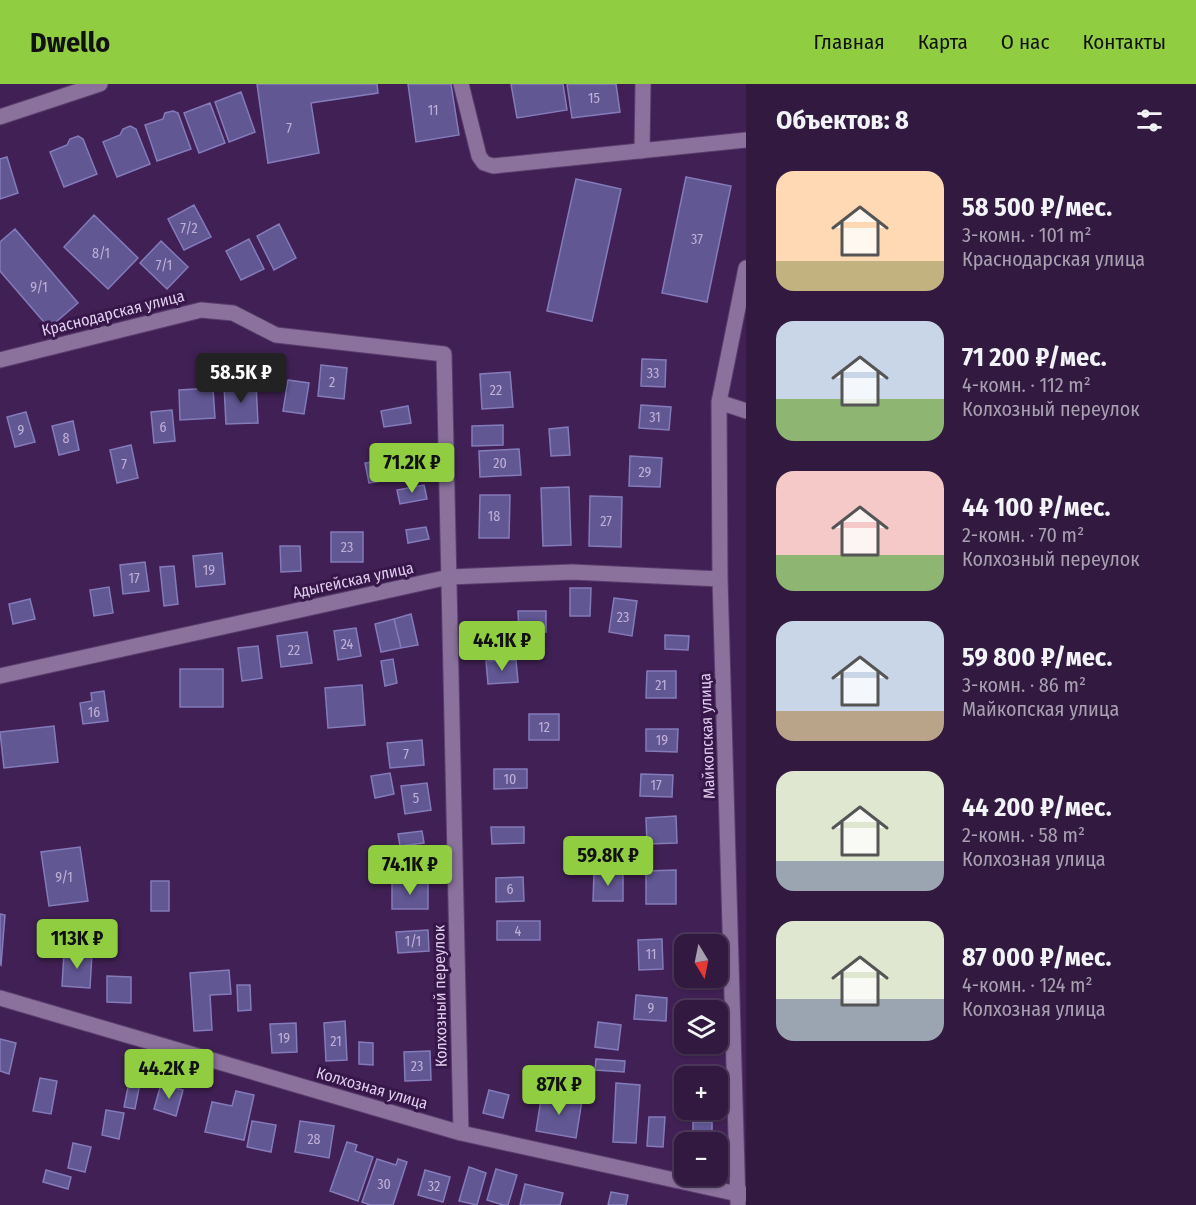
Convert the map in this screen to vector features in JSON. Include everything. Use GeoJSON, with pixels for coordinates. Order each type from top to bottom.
{"type":"FeatureCollection","features":[{"type":"Feature","properties":{"kind":"street"},"geometry":{"type":"LineString","coordinates":[[0,117],[100,84]]}},
{"type":"Feature","properties":{"kind":"street"},"geometry":{"type":"LineString","coordinates":[[461,84],[478,156],[484,163],[493,166],[746,140]]}},
{"type":"Feature","properties":{"kind":"street"},"geometry":{"type":"LineString","coordinates":[[642,151],[643,84]]}},
{"type":"Feature","properties":{"kind":"street","name":"Майкопская улица"},"geometry":{"type":"LineString","coordinates":[[740,1198],[720,579],[719,402],[746,268]]}},
{"type":"Feature","properties":{"kind":"street","name":"Краснодарская улица"},"geometry":{"type":"LineString","coordinates":[[2,356],[201,310],[233,313],[276,335],[444,354]]}},
{"type":"Feature","properties":{"kind":"street","name":"Колхозный переулок"},"geometry":{"type":"LineString","coordinates":[[444,354],[461,1133]]}},
{"type":"Feature","properties":{"kind":"street"},"geometry":{"type":"LineString","coordinates":[[719,402],[746,411]]}},
{"type":"Feature","properties":{"kind":"street","name":"Адыгейская улица"},"geometry":{"type":"LineString","coordinates":[[0,676],[449,577],[572,572],[720,579]]}},
{"type":"Feature","properties":{"kind":"street","name":"Колхозная улица"},"geometry":{"type":"LineString","coordinates":[[0,998],[461,1133],[740,1198]]}},
{"type":"Feature","properties":{"kind":"building"},"geometry":{"type":"Polygon","coordinates":[[[257,84],[377,84],[378,93],[311,103],[319,153],[268,163],[257,84]]]}},
{"type":"Feature","properties":{"kind":"building"},"geometry":{"type":"Polygon","coordinates":[[[408,84],[451,84],[459,135],[416,142],[408,84]]]}},
{"type":"Feature","properties":{"kind":"building"},"geometry":{"type":"Polygon","coordinates":[[[511,84],[563,84],[567,110],[517,118],[511,84]]]}},
{"type":"Feature","properties":{"kind":"building"},"geometry":{"type":"Polygon","coordinates":[[[567,84],[616,84],[620,112],[572,118],[567,84]]]}},
{"type":"Feature","properties":{"kind":"building"},"geometry":{"type":"Polygon","coordinates":[[[241,92],[255,132],[229,142],[215,102],[241,92]]]}},
{"type":"Feature","properties":{"kind":"building"},"geometry":{"type":"Polygon","coordinates":[[[210,103],[225,143],[199,153],[184,113],[210,103]]]}},
{"type":"Feature","properties":{"kind":"building"},"geometry":{"type":"Polygon","coordinates":[[[173,111],[178,113],[191,149],[157,161],[145,125],[163,119],[165,113],[173,111]]]}},
{"type":"Feature","properties":{"kind":"building"},"geometry":{"type":"Polygon","coordinates":[[[130,126],[136,129],[150,164],[117,177],[103,142],[120,135],[123,129],[130,126]]]}},
{"type":"Feature","properties":{"kind":"building"},"geometry":{"type":"Polygon","coordinates":[[[78,136],[83,139],[97,174],[64,187],[50,152],[67,145],[70,139],[78,136]]]}},
{"type":"Feature","properties":{"kind":"building"},"geometry":{"type":"Polygon","coordinates":[[[7,157],[18,193],[0,199],[0,159],[7,157]]]}},
{"type":"Feature","properties":{"kind":"building"},"geometry":{"type":"Polygon","coordinates":[[[686,177],[731,186],[707,302],[662,293],[686,177]]]}},
{"type":"Feature","properties":{"kind":"building"},"geometry":{"type":"Polygon","coordinates":[[[576,179],[621,189],[592,321],[547,311],[576,179]]]}},
{"type":"Feature","properties":{"kind":"building"},"geometry":{"type":"Polygon","coordinates":[[[194,205],[211,237],[184,250],[168,219],[194,205]]]}},
{"type":"Feature","properties":{"kind":"building"},"geometry":{"type":"Polygon","coordinates":[[[94,215],[138,258],[108,289],[64,247],[94,215]]]}},
{"type":"Feature","properties":{"kind":"building"},"geometry":{"type":"Polygon","coordinates":[[[279,224],[296,258],[274,270],[257,236],[279,224]]]}},
{"type":"Feature","properties":{"kind":"building"},"geometry":{"type":"Polygon","coordinates":[[[15,229],[78,303],[49,328],[0,271],[0,242],[15,229]]]}},
{"type":"Feature","properties":{"kind":"building"},"geometry":{"type":"Polygon","coordinates":[[[249,239],[264,269],[241,280],[226,251],[249,239]]]}},
{"type":"Feature","properties":{"kind":"building"},"geometry":{"type":"Polygon","coordinates":[[[161,241],[188,267],[167,289],[140,263],[161,241]]]}},
{"type":"Feature","properties":{"kind":"building"},"geometry":{"type":"Polygon","coordinates":[[[642,359],[666,360],[665,387],[641,386],[642,359]]]}},
{"type":"Feature","properties":{"kind":"building"},"geometry":{"type":"Polygon","coordinates":[[[321,365],[347,368],[344,399],[318,396],[321,365]]]}},
{"type":"Feature","properties":{"kind":"building"},"geometry":{"type":"Polygon","coordinates":[[[510,372],[513,407],[482,409],[480,374],[510,372]]]}},
{"type":"Feature","properties":{"kind":"building"},"geometry":{"type":"Polygon","coordinates":[[[288,380],[309,383],[304,414],[283,411],[288,380]]]}},
{"type":"Feature","properties":{"kind":"building"},"geometry":{"type":"Polygon","coordinates":[[[256,384],[258,423],[226,424],[224,385],[256,384]]]}},
{"type":"Feature","properties":{"kind":"building"},"geometry":{"type":"Polygon","coordinates":[[[213,388],[215,418],[180,420],[179,390],[213,388]]]}},
{"type":"Feature","properties":{"kind":"building"},"geometry":{"type":"Polygon","coordinates":[[[641,405],[671,407],[669,430],[639,428],[641,405]]]}},
{"type":"Feature","properties":{"kind":"building"},"geometry":{"type":"Polygon","coordinates":[[[408,406],[411,423],[384,427],[381,411],[408,406]]]}},
{"type":"Feature","properties":{"kind":"building"},"geometry":{"type":"Polygon","coordinates":[[[172,410],[175,441],[154,443],[151,412],[172,410]]]}},
{"type":"Feature","properties":{"kind":"building"},"geometry":{"type":"Polygon","coordinates":[[[26,412],[35,442],[15,447],[7,417],[26,412]]]}},
{"type":"Feature","properties":{"kind":"building"},"geometry":{"type":"Polygon","coordinates":[[[73,421],[79,450],[59,455],[52,426],[73,421]]]}},
{"type":"Feature","properties":{"kind":"building"},"geometry":{"type":"Polygon","coordinates":[[[503,425],[503,445],[472,446],[472,426],[503,425]]]}},
{"type":"Feature","properties":{"kind":"building"},"geometry":{"type":"Polygon","coordinates":[[[568,427],[570,455],[551,456],[549,429],[568,427]]]}},
{"type":"Feature","properties":{"kind":"building"},"geometry":{"type":"Polygon","coordinates":[[[131,445],[138,478],[117,483],[110,450],[131,445]]]}},
{"type":"Feature","properties":{"kind":"building"},"geometry":{"type":"Polygon","coordinates":[[[519,449],[521,475],[480,477],[479,451],[519,449]]]}},
{"type":"Feature","properties":{"kind":"building"},"geometry":{"type":"Polygon","coordinates":[[[630,456],[662,458],[660,487],[629,486],[630,456]]]}},
{"type":"Feature","properties":{"kind":"building"},"geometry":{"type":"Polygon","coordinates":[[[398,458],[401,478],[369,483],[365,463],[398,458]]]}},
{"type":"Feature","properties":{"kind":"building"},"geometry":{"type":"Polygon","coordinates":[[[424,485],[427,499],[400,504],[397,490],[424,485]]]}},
{"type":"Feature","properties":{"kind":"building"},"geometry":{"type":"Polygon","coordinates":[[[569,487],[571,545],[543,546],[541,488],[569,487]]]}},
{"type":"Feature","properties":{"kind":"building"},"geometry":{"type":"Polygon","coordinates":[[[480,495],[510,495],[509,538],[479,538],[480,495]]]}},
{"type":"Feature","properties":{"kind":"building"},"geometry":{"type":"Polygon","coordinates":[[[590,496],[622,497],[621,547],[589,546],[590,496]]]}},
{"type":"Feature","properties":{"kind":"building"},"geometry":{"type":"Polygon","coordinates":[[[426,527],[429,539],[408,543],[406,530],[426,527]]]}},
{"type":"Feature","properties":{"kind":"building"},"geometry":{"type":"Polygon","coordinates":[[[331,532],[363,532],[363,562],[331,562],[331,532]]]}},
{"type":"Feature","properties":{"kind":"building"},"geometry":{"type":"Polygon","coordinates":[[[280,546],[300,546],[301,571],[281,572],[280,546]]]}},
{"type":"Feature","properties":{"kind":"building"},"geometry":{"type":"Polygon","coordinates":[[[222,553],[225,584],[196,587],[193,556],[222,553]]]}},
{"type":"Feature","properties":{"kind":"building"},"geometry":{"type":"Polygon","coordinates":[[[145,562],[149,591],[123,594],[120,565],[145,562]]]}},
{"type":"Feature","properties":{"kind":"building"},"geometry":{"type":"Polygon","coordinates":[[[174,566],[178,604],[164,606],[160,567],[174,566]]]}},
{"type":"Feature","properties":{"kind":"building"},"geometry":{"type":"Polygon","coordinates":[[[109,587],[113,613],[94,616],[90,590],[109,587]]]}},
{"type":"Feature","properties":{"kind":"building"},"geometry":{"type":"Polygon","coordinates":[[[570,588],[591,588],[590,616],[570,616],[570,588]]]}},
{"type":"Feature","properties":{"kind":"building"},"geometry":{"type":"Polygon","coordinates":[[[614,598],[637,601],[632,636],[609,632],[614,598]]]}},
{"type":"Feature","properties":{"kind":"building"},"geometry":{"type":"Polygon","coordinates":[[[30,599],[35,619],[13,624],[9,604],[30,599]]]}},
{"type":"Feature","properties":{"kind":"building"},"geometry":{"type":"Polygon","coordinates":[[[518,611],[546,611],[546,632],[519,633],[518,611]]]}},
{"type":"Feature","properties":{"kind":"building"},"geometry":{"type":"Polygon","coordinates":[[[411,614],[418,645],[401,648],[394,619],[411,614]]]}},
{"type":"Feature","properties":{"kind":"building"},"geometry":{"type":"Polygon","coordinates":[[[394,619],[401,648],[381,652],[375,624],[394,619]]]}},
{"type":"Feature","properties":{"kind":"building"},"geometry":{"type":"Polygon","coordinates":[[[356,628],[361,656],[338,660],[334,631],[356,628]]]}},
{"type":"Feature","properties":{"kind":"building"},"geometry":{"type":"Polygon","coordinates":[[[307,632],[312,663],[281,667],[277,636],[307,632]]]}},
{"type":"Feature","properties":{"kind":"building"},"geometry":{"type":"Polygon","coordinates":[[[665,635],[689,636],[688,650],[665,649],[665,635]]]}},
{"type":"Feature","properties":{"kind":"building"},"geometry":{"type":"Polygon","coordinates":[[[258,646],[262,678],[242,681],[238,648],[258,646]]]}},
{"type":"Feature","properties":{"kind":"building"},"geometry":{"type":"Polygon","coordinates":[[[393,659],[397,683],[385,686],[381,661],[393,659]]]}},
{"type":"Feature","properties":{"kind":"building"},"geometry":{"type":"Polygon","coordinates":[[[516,660],[518,682],[488,684],[486,661],[516,660]]]}},
{"type":"Feature","properties":{"kind":"building"},"geometry":{"type":"Polygon","coordinates":[[[180,669],[223,669],[223,707],[180,707],[180,669]]]}},
{"type":"Feature","properties":{"kind":"building"},"geometry":{"type":"Polygon","coordinates":[[[647,671],[676,671],[676,698],[646,698],[647,671]]]}},
{"type":"Feature","properties":{"kind":"building"},"geometry":{"type":"Polygon","coordinates":[[[362,685],[365,725],[328,728],[325,688],[362,685]]]}},
{"type":"Feature","properties":{"kind":"building"},"geometry":{"type":"Polygon","coordinates":[[[104,691],[108,721],[83,724],[80,703],[92,701],[91,693],[104,691]]]}},
{"type":"Feature","properties":{"kind":"building"},"geometry":{"type":"Polygon","coordinates":[[[529,714],[559,714],[559,740],[529,740],[529,714]]]}},
{"type":"Feature","properties":{"kind":"building"},"geometry":{"type":"Polygon","coordinates":[[[54,726],[58,762],[4,768],[0,732],[54,726]]]}},
{"type":"Feature","properties":{"kind":"building"},"geometry":{"type":"Polygon","coordinates":[[[646,729],[678,729],[677,752],[646,751],[646,729]]]}},
{"type":"Feature","properties":{"kind":"building"},"geometry":{"type":"Polygon","coordinates":[[[422,740],[424,765],[390,768],[387,743],[422,740]]]}},
{"type":"Feature","properties":{"kind":"building"},"geometry":{"type":"Polygon","coordinates":[[[494,769],[527,769],[527,788],[494,789],[494,769]]]}},
{"type":"Feature","properties":{"kind":"building"},"geometry":{"type":"Polygon","coordinates":[[[390,773],[394,794],[375,798],[371,776],[390,773]]]}},
{"type":"Feature","properties":{"kind":"building"},"geometry":{"type":"Polygon","coordinates":[[[641,774],[673,775],[672,797],[640,796],[641,774]]]}},
{"type":"Feature","properties":{"kind":"building"},"geometry":{"type":"Polygon","coordinates":[[[427,783],[431,810],[405,814],[401,786],[427,783]]]}},
{"type":"Feature","properties":{"kind":"building"},"geometry":{"type":"Polygon","coordinates":[[[676,816],[677,843],[647,844],[646,818],[676,816]]]}},
{"type":"Feature","properties":{"kind":"building"},"geometry":{"type":"Polygon","coordinates":[[[491,827],[524,827],[524,843],[492,844],[491,827]]]}},
{"type":"Feature","properties":{"kind":"building"},"geometry":{"type":"Polygon","coordinates":[[[422,831],[424,843],[400,846],[398,834],[422,831]]]}},
{"type":"Feature","properties":{"kind":"building"},"geometry":{"type":"Polygon","coordinates":[[[80,847],[88,901],[49,906],[41,852],[80,847]]]}},
{"type":"Feature","properties":{"kind":"building"},"geometry":{"type":"Polygon","coordinates":[[[676,870],[676,904],[646,904],[646,871],[676,870]]]}},
{"type":"Feature","properties":{"kind":"building"},"geometry":{"type":"Polygon","coordinates":[[[594,873],[623,874],[623,901],[593,901],[594,873]]]}},
{"type":"Feature","properties":{"kind":"building"},"geometry":{"type":"Polygon","coordinates":[[[523,877],[524,901],[496,902],[496,878],[523,877]]]}},
{"type":"Feature","properties":{"kind":"building"},"geometry":{"type":"Polygon","coordinates":[[[151,881],[169,881],[169,911],[151,911],[151,881]]]}},
{"type":"Feature","properties":{"kind":"building"},"geometry":{"type":"Polygon","coordinates":[[[392,883],[428,883],[428,909],[392,909],[392,883]]]}},
{"type":"Feature","properties":{"kind":"building"},"geometry":{"type":"Polygon","coordinates":[[[0,914],[5,915],[1,965],[0,964],[0,914]]]}},
{"type":"Feature","properties":{"kind":"building"},"geometry":{"type":"Polygon","coordinates":[[[497,921],[540,921],[540,940],[497,940],[497,921]]]}},
{"type":"Feature","properties":{"kind":"building"},"geometry":{"type":"Polygon","coordinates":[[[428,930],[429,951],[398,953],[396,932],[428,930]]]}},
{"type":"Feature","properties":{"kind":"building"},"geometry":{"type":"Polygon","coordinates":[[[662,939],[663,969],[639,970],[638,940],[662,939]]]}},
{"type":"Feature","properties":{"kind":"building"},"geometry":{"type":"Polygon","coordinates":[[[64,952],[92,953],[90,988],[62,986],[64,952]]]}},
{"type":"Feature","properties":{"kind":"building"},"geometry":{"type":"Polygon","coordinates":[[[229,970],[231,994],[210,995],[212,1030],[194,1031],[190,973],[229,970]]]}},
{"type":"Feature","properties":{"kind":"building"},"geometry":{"type":"Polygon","coordinates":[[[107,976],[131,977],[131,1003],[107,1002],[107,976]]]}},
{"type":"Feature","properties":{"kind":"building"},"geometry":{"type":"Polygon","coordinates":[[[237,985],[250,985],[251,1010],[238,1011],[237,985]]]}},
{"type":"Feature","properties":{"kind":"building"},"geometry":{"type":"Polygon","coordinates":[[[636,995],[667,998],[666,1021],[634,1019],[636,995]]]}},
{"type":"Feature","properties":{"kind":"building"},"geometry":{"type":"Polygon","coordinates":[[[345,1021],[347,1060],[326,1061],[324,1023],[345,1021]]]}},
{"type":"Feature","properties":{"kind":"building"},"geometry":{"type":"Polygon","coordinates":[[[598,1022],[621,1025],[618,1050],[595,1047],[598,1022]]]}},
{"type":"Feature","properties":{"kind":"building"},"geometry":{"type":"Polygon","coordinates":[[[296,1023],[297,1052],[272,1053],[270,1024],[296,1023]]]}},
{"type":"Feature","properties":{"kind":"building"},"geometry":{"type":"Polygon","coordinates":[[[0,1039],[16,1043],[9,1074],[0,1071],[0,1039]]]}},
{"type":"Feature","properties":{"kind":"building"},"geometry":{"type":"Polygon","coordinates":[[[359,1042],[373,1043],[373,1065],[359,1064],[359,1042]]]}},
{"type":"Feature","properties":{"kind":"building"},"geometry":{"type":"Polygon","coordinates":[[[430,1051],[431,1080],[405,1081],[404,1052],[430,1051]]]}},
{"type":"Feature","properties":{"kind":"building"},"geometry":{"type":"Polygon","coordinates":[[[596,1059],[625,1061],[624,1072],[595,1070],[596,1059]]]}},
{"type":"Feature","properties":{"kind":"building"},"geometry":{"type":"Polygon","coordinates":[[[40,1078],[57,1081],[51,1114],[33,1111],[40,1078]]]}},
{"type":"Feature","properties":{"kind":"building"},"geometry":{"type":"Polygon","coordinates":[[[129,1082],[140,1083],[135,1109],[124,1107],[129,1082]]]}},
{"type":"Feature","properties":{"kind":"building"},"geometry":{"type":"Polygon","coordinates":[[[616,1083],[640,1085],[636,1143],[613,1142],[616,1083]]]}},
{"type":"Feature","properties":{"kind":"building"},"geometry":{"type":"Polygon","coordinates":[[[161,1084],[183,1090],[176,1116],[154,1109],[161,1084]]]}},
{"type":"Feature","properties":{"kind":"building"},"geometry":{"type":"Polygon","coordinates":[[[489,1090],[509,1095],[503,1118],[483,1113],[489,1090]]]}},
{"type":"Feature","properties":{"kind":"building"},"geometry":{"type":"Polygon","coordinates":[[[236,1091],[254,1095],[244,1140],[205,1132],[212,1102],[232,1106],[236,1091]]]}},
{"type":"Feature","properties":{"kind":"building"},"geometry":{"type":"Polygon","coordinates":[[[542,1093],[582,1100],[576,1138],[536,1131],[542,1093]]]}},
{"type":"Feature","properties":{"kind":"building"},"geometry":{"type":"Polygon","coordinates":[[[106,1110],[124,1113],[119,1139],[102,1135],[106,1110]]]}},
{"type":"Feature","properties":{"kind":"building"},"geometry":{"type":"Polygon","coordinates":[[[649,1117],[665,1117],[663,1147],[647,1146],[649,1117]]]}},
{"type":"Feature","properties":{"kind":"building"},"geometry":{"type":"Polygon","coordinates":[[[252,1121],[276,1125],[271,1152],[247,1147],[252,1121]]]}},
{"type":"Feature","properties":{"kind":"building"},"geometry":{"type":"Polygon","coordinates":[[[300,1121],[334,1126],[329,1158],[295,1152],[300,1121]]]}},
{"type":"Feature","properties":{"kind":"building"},"geometry":{"type":"Polygon","coordinates":[[[693,1122],[712,1122],[712,1132],[693,1132],[693,1122]]]}},
{"type":"Feature","properties":{"kind":"building"},"geometry":{"type":"Polygon","coordinates":[[[347,1142],[357,1145],[355,1151],[373,1157],[358,1201],[330,1191],[347,1142]]]}},
{"type":"Feature","properties":{"kind":"building"},"geometry":{"type":"Polygon","coordinates":[[[73,1143],[91,1147],[85,1172],[68,1168],[73,1143]]]}},
{"type":"Feature","properties":{"kind":"building"},"geometry":{"type":"Polygon","coordinates":[[[377,1159],[396,1165],[398,1159],[407,1162],[393,1205],[370,1205],[362,1202],[377,1159]]]}},
{"type":"Feature","properties":{"kind":"building"},"geometry":{"type":"Polygon","coordinates":[[[469,1167],[486,1173],[477,1205],[459,1201],[469,1167]]]}},
{"type":"Feature","properties":{"kind":"building"},"geometry":{"type":"Polygon","coordinates":[[[496,1169],[517,1175],[508,1205],[487,1200],[496,1169]]]}},
{"type":"Feature","properties":{"kind":"building"},"geometry":{"type":"Polygon","coordinates":[[[46,1170],[71,1177],[68,1189],[43,1182],[46,1170]]]}},
{"type":"Feature","properties":{"kind":"building"},"geometry":{"type":"Polygon","coordinates":[[[425,1170],[450,1177],[443,1202],[418,1195],[425,1170]]]}},
{"type":"Feature","properties":{"kind":"building"},"geometry":{"type":"Polygon","coordinates":[[[525,1184],[563,1193],[560,1205],[520,1205],[525,1184]]]}},
{"type":"Feature","properties":{"kind":"building"},"geometry":{"type":"Polygon","coordinates":[[[611,1192],[628,1195],[626,1205],[608,1205],[611,1192]]]}}]}
